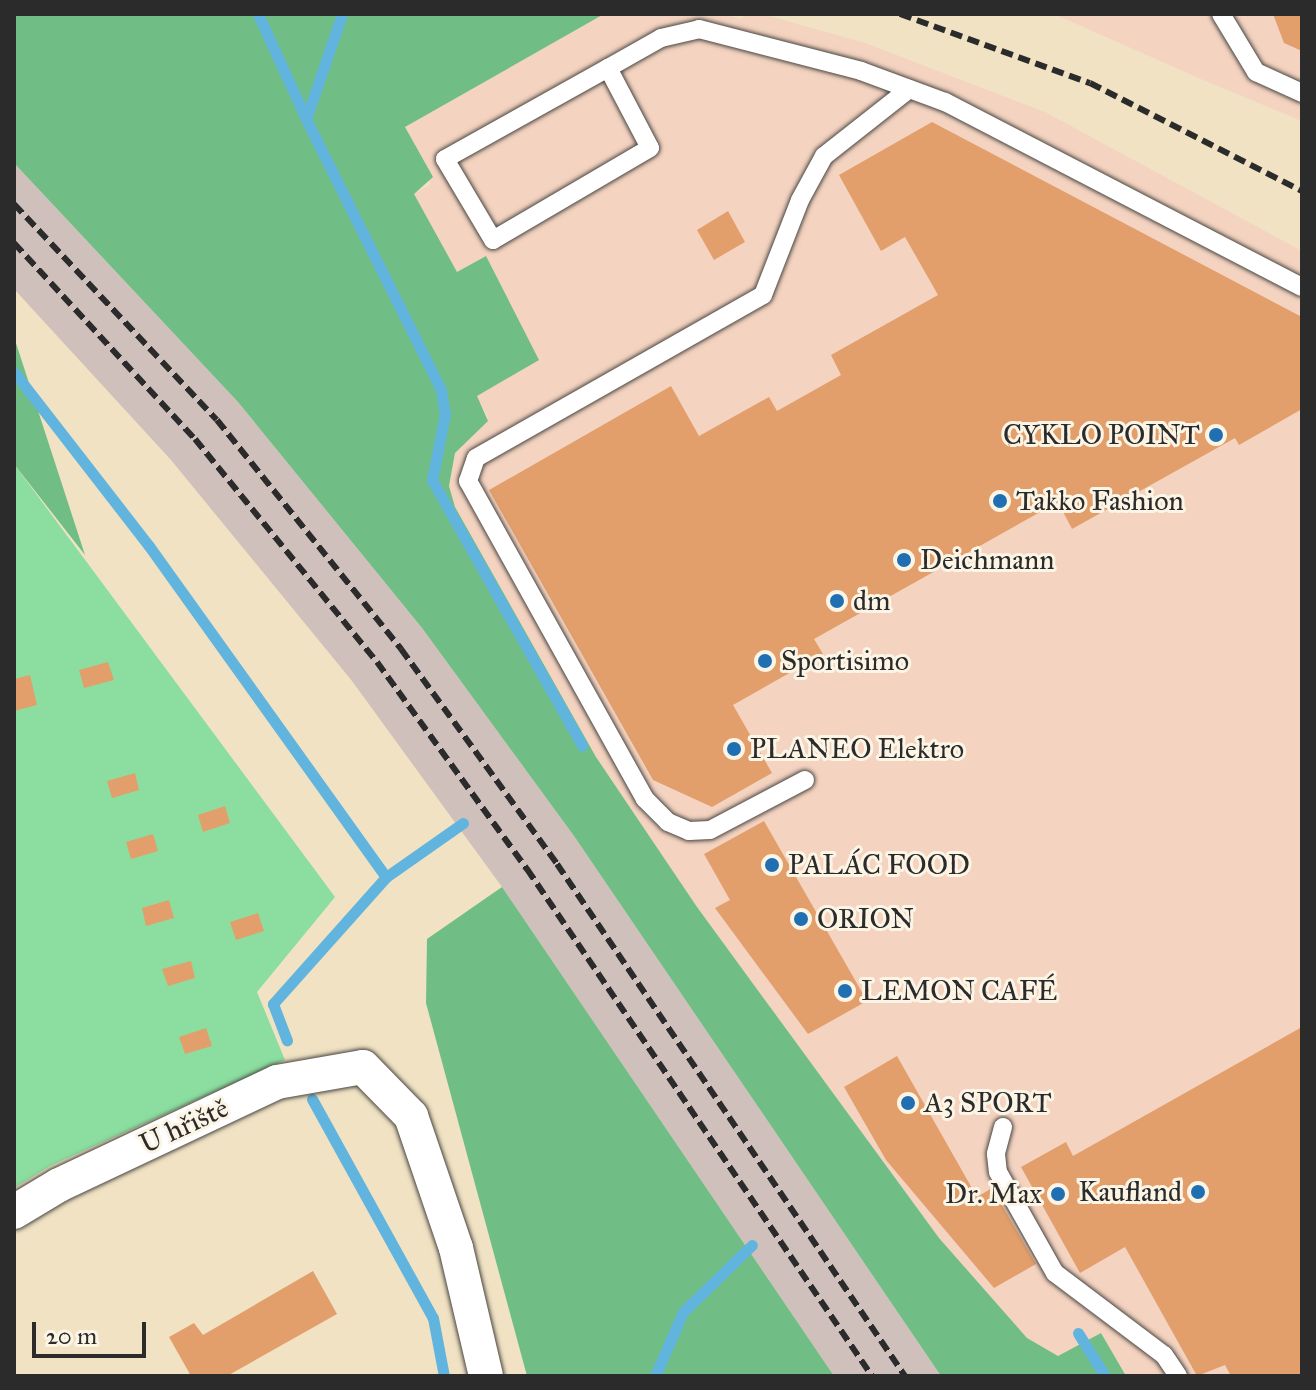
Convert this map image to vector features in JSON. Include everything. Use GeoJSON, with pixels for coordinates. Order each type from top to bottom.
{"type":"FeatureCollection","features":[{"type":"Feature","properties":{"kind":"street","name":"U hřiště"},"geometry":{"type":"LineString","coordinates":[[14,1212],[277,1082],[363,1067],[411,1116],[456,1248],[486,1376]]}},
{"type":"Feature","properties":{"kind":"lane"},"geometry":{"type":"LineString","coordinates":[[1221,14],[1256,72],[1302,93]]}},
{"type":"Feature","properties":{"kind":"lane"},"geometry":{"type":"LineString","coordinates":[[608,68],[650,148],[493,240],[445,159],[608,68],[676,31],[699,29],[945,102],[1302,287]]}},
{"type":"Feature","properties":{"kind":"lane"},"geometry":{"type":"LineString","coordinates":[[805,780],[710,830],[689,831],[668,822],[645,799],[468,481],[476,458],[763,295],[800,200],[824,156],[909,89]]}},
{"type":"Feature","properties":{"kind":"lane"},"geometry":{"type":"LineString","coordinates":[[1003,1127],[996,1154],[998,1172],[1055,1273],[1164,1355],[1178,1376]]}},
{"type":"Feature","properties":{"kind":"shaded area"},"geometry":{"type":"Polygon","coordinates":[[[604,14],[722,14],[742,19],[745,14],[762,14],[865,43],[1045,112],[1302,251],[1302,1376],[1126,1376],[1101,1333],[1058,1356],[1027,1338],[939,1238],[697,907],[596,757],[455,507],[449,486],[455,453],[488,417],[476,396],[486,256],[457,272],[413,194],[431,184],[405,127],[604,14]]]}},
{"type":"Feature","properties":{"kind":"shaded area"},"geometry":{"type":"Polygon","coordinates":[[[1054,14],[1302,14],[1302,121],[1201,79],[1054,14]]]}},
{"type":"Feature","properties":{"kind":"shaded area"},"geometry":{"type":"Polygon","coordinates":[[[14,163],[238,402],[422,628],[574,836],[941,1376],[834,1376],[502,887],[352,681],[171,460],[14,289],[14,163]]]}},
{"type":"Feature","properties":{"kind":"green space"},"geometry":{"type":"Polygon","coordinates":[[[14,14],[604,14],[405,127],[433,177],[414,194],[457,272],[486,256],[539,360],[477,396],[488,421],[455,453],[449,486],[455,507],[596,757],[697,907],[939,1238],[1027,1338],[1058,1356],[1101,1333],[1126,1376],[941,1376],[574,836],[422,628],[238,402],[14,163],[14,14]]]}},
{"type":"Feature","properties":{"kind":"green space"},"geometry":{"type":"Polygon","coordinates":[[[14,337],[85,555],[14,464],[14,337]]]}},
{"type":"Feature","properties":{"kind":"green space"},"geometry":{"type":"Polygon","coordinates":[[[14,464],[335,897],[257,992],[285,1060],[50,1166],[14,1188],[14,464]]]}},
{"type":"Feature","properties":{"kind":"green space"},"geometry":{"type":"Polygon","coordinates":[[[502,887],[834,1376],[527,1376],[426,1003],[427,939],[502,887]]]}},
{"type":"Feature","properties":{"kind":"building"},"geometry":{"type":"Polygon","coordinates":[[[1273,14],[1302,14],[1302,51],[1284,43],[1273,14]]]}},
{"type":"Feature","properties":{"kind":"building"},"geometry":{"type":"Polygon","coordinates":[[[932,122],[1302,317],[1302,409],[1239,445],[1235,438],[1072,529],[1058,502],[814,639],[823,654],[733,705],[772,773],[712,807],[653,780],[489,490],[671,386],[699,436],[769,397],[777,411],[841,375],[831,355],[938,295],[905,237],[881,251],[839,175],[932,122]]]}},
{"type":"Feature","properties":{"kind":"building"},"geometry":{"type":"Polygon","coordinates":[[[728,211],[745,242],[714,260],[697,230],[728,211]]]}},
{"type":"Feature","properties":{"kind":"building"},"geometry":{"type":"Polygon","coordinates":[[[108,662],[114,680],[84,688],[79,670],[108,662]]]}},
{"type":"Feature","properties":{"kind":"building"},"geometry":{"type":"Polygon","coordinates":[[[30,675],[37,705],[14,711],[14,679],[30,675]]]}},
{"type":"Feature","properties":{"kind":"building"},"geometry":{"type":"Polygon","coordinates":[[[135,773],[139,790],[112,798],[107,781],[135,773]]]}},
{"type":"Feature","properties":{"kind":"building"},"geometry":{"type":"Polygon","coordinates":[[[225,806],[230,823],[203,832],[198,815],[225,806]]]}},
{"type":"Feature","properties":{"kind":"building"},"geometry":{"type":"Polygon","coordinates":[[[764,821],[867,1001],[808,1034],[715,908],[730,900],[704,854],[764,821]]]}},
{"type":"Feature","properties":{"kind":"building"},"geometry":{"type":"Polygon","coordinates":[[[153,834],[158,851],[131,859],[126,842],[153,834]]]}},
{"type":"Feature","properties":{"kind":"building"},"geometry":{"type":"Polygon","coordinates":[[[169,900],[174,918],[146,926],[142,908],[169,900]]]}},
{"type":"Feature","properties":{"kind":"building"},"geometry":{"type":"Polygon","coordinates":[[[258,913],[264,931],[236,940],[230,922],[258,913]]]}},
{"type":"Feature","properties":{"kind":"building"},"geometry":{"type":"Polygon","coordinates":[[[191,961],[195,978],[168,986],[162,969],[191,961]]]}},
{"type":"Feature","properties":{"kind":"building","name":"Kaufland"},"geometry":{"type":"Polygon","coordinates":[[[1302,1027],[1302,1376],[1231,1376],[1225,1365],[1197,1376],[1125,1247],[1080,1273],[1021,1167],[1066,1142],[1073,1156],[1302,1027]]]}},
{"type":"Feature","properties":{"kind":"building"},"geometry":{"type":"Polygon","coordinates":[[[206,1028],[212,1046],[185,1054],[179,1037],[206,1028]]]}},
{"type":"Feature","properties":{"kind":"building"},"geometry":{"type":"Polygon","coordinates":[[[897,1056],[977,1197],[992,1188],[1036,1264],[994,1288],[886,1160],[844,1087],[897,1056]]]}},
{"type":"Feature","properties":{"kind":"building"},"geometry":{"type":"Polygon","coordinates":[[[313,1271],[337,1314],[227,1376],[191,1376],[169,1337],[194,1323],[203,1335],[313,1271]]]}},
{"type":"Feature","properties":{"kind":"waterway"},"geometry":{"type":"LineString","coordinates":[[258,14],[306,119]]}},
{"type":"Feature","properties":{"kind":"waterway"},"geometry":{"type":"LineString","coordinates":[[342,14],[306,119],[441,390],[445,414],[432,480],[582,745]]}},
{"type":"Feature","properties":{"kind":"waterway"},"geometry":{"type":"LineString","coordinates":[[14,372],[149,546],[386,877],[273,1004],[287,1040]]}},
{"type":"Feature","properties":{"kind":"waterway"},"geometry":{"type":"LineString","coordinates":[[386,877],[463,823]]}},
{"type":"Feature","properties":{"kind":"waterway"},"geometry":{"type":"LineString","coordinates":[[312,1099],[433,1318],[444,1376]]}},
{"type":"Feature","properties":{"kind":"waterway"},"geometry":{"type":"LineString","coordinates":[[655,1376],[683,1312],[752,1245]]}},
{"type":"Feature","properties":{"kind":"waterway"},"geometry":{"type":"LineString","coordinates":[[1078,1333],[1105,1376]]}},
{"type":"Feature","properties":{"kind":"railway"},"geometry":{"type":"LineString","coordinates":[[900,14],[1090,83],[1302,191]]}},
{"type":"Feature","properties":{"kind":"railway"},"geometry":{"type":"LineString","coordinates":[[14,204],[217,420],[401,649],[557,864],[905,1376]]}},
{"type":"Feature","properties":{"kind":"railway"},"geometry":{"type":"LineString","coordinates":[[14,243],[195,439],[377,662],[527,869],[872,1376]]}},
{"type":"Feature","properties":{"kind":"place","name":"CYKLO POINT"},"geometry":{"type":"Point","coordinates":[1216,435]}},
{"type":"Feature","properties":{"kind":"place","name":"Takko Fashion"},"geometry":{"type":"Point","coordinates":[1000,501]}},
{"type":"Feature","properties":{"kind":"place","name":"Deichmann"},"geometry":{"type":"Point","coordinates":[904,560]}},
{"type":"Feature","properties":{"kind":"place","name":"dm"},"geometry":{"type":"Point","coordinates":[837,601]}},
{"type":"Feature","properties":{"kind":"place","name":"Sportisimo"},"geometry":{"type":"Point","coordinates":[765,661]}},
{"type":"Feature","properties":{"kind":"place","name":"PLANEO Elektro"},"geometry":{"type":"Point","coordinates":[734,749]}},
{"type":"Feature","properties":{"kind":"place","name":"PALÁC FOOD"},"geometry":{"type":"Point","coordinates":[772,865]}},
{"type":"Feature","properties":{"kind":"place","name":"ORION"},"geometry":{"type":"Point","coordinates":[801,919]}},
{"type":"Feature","properties":{"kind":"place","name":"LEMON CAFÉ"},"geometry":{"type":"Point","coordinates":[845,991]}},
{"type":"Feature","properties":{"kind":"place","name":"A3 SPORT"},"geometry":{"type":"Point","coordinates":[908,1103]}},
{"type":"Feature","properties":{"kind":"place","name":"Kaufland"},"geometry":{"type":"Point","coordinates":[1198,1192]}},
{"type":"Feature","properties":{"kind":"place","name":"Dr. Max"},"geometry":{"type":"Point","coordinates":[1058,1194]}}]}
